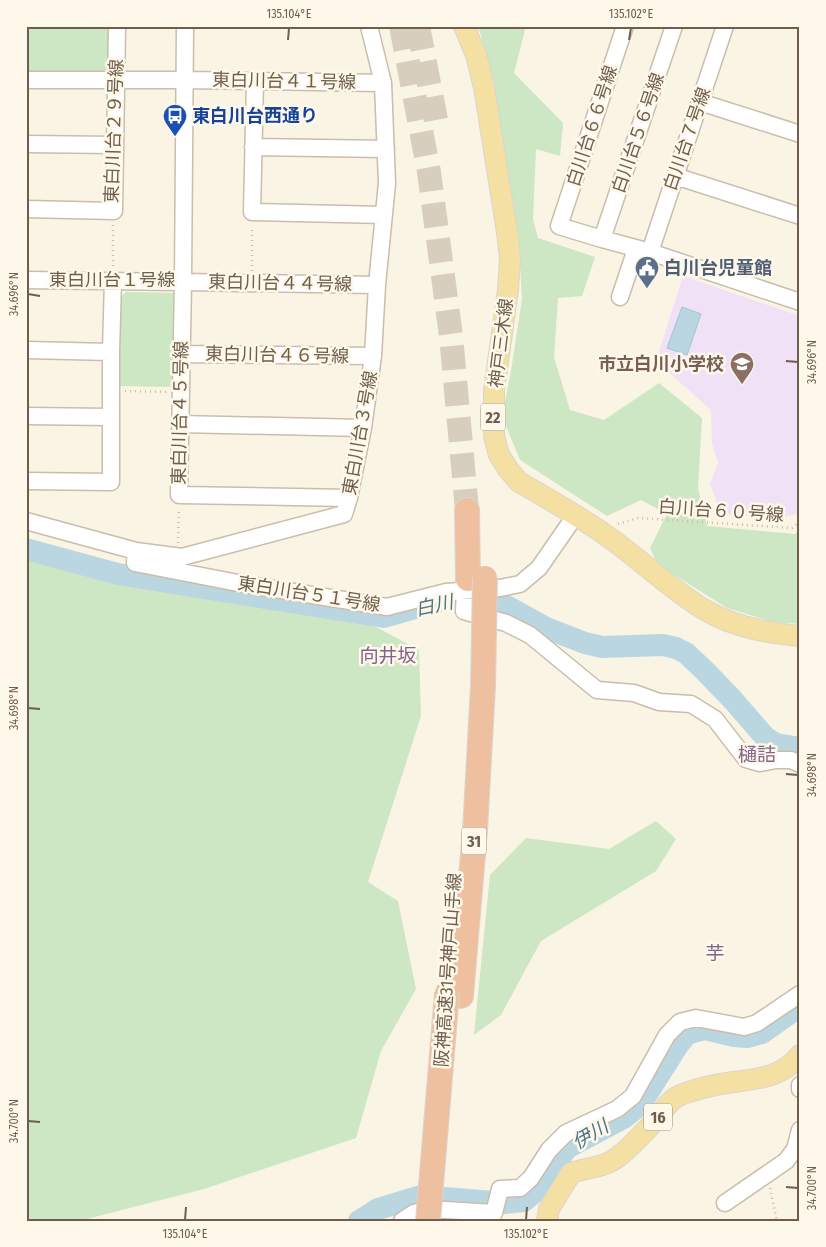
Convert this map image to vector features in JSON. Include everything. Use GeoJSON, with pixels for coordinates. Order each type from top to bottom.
{"type":"FeatureCollection","features":[{"type":"Feature","properties":{"kind":"highway","name":"阪神高速31号神戸山手線"},"geometry":{"type":"LineString","coordinates":[[414,1219],[454,994],[475,830],[474,510]]}},
{"type":"Feature","properties":{"kind":"highway","name":"阪神高速31号神戸山手線"},"geometry":{"type":"LineString","coordinates":[[443,1221],[454,994]]}},
{"type":"Feature","properties":{"kind":"main road","name":"神戸三木線"},"geometry":{"type":"LineString","coordinates":[[464,26],[476,55],[484,86],[510,258],[508,290],[494,390],[494,436],[499,455],[519,482],[608,536],[705,610],[725,620],[745,626],[800,636]]}},
{"type":"Feature","properties":{"kind":"main road","name":"16"},"geometry":{"type":"LineString","coordinates":[[547,1221],[549,1209],[572,1172],[604,1166],[618,1157],[656,1120],[672,1100],[682,1094],[727,1083],[759,1080],[780,1072],[800,1056]]}},
{"type":"Feature","properties":{"kind":"street","name":"東白川台２９号線"},"geometry":{"type":"LineString","coordinates":[[26,209],[114,211],[118,26]]}},
{"type":"Feature","properties":{"kind":"street","name":"東白川台１号線"},"geometry":{"type":"LineString","coordinates":[[26,280],[183,282],[185,26]]}},
{"type":"Feature","properties":{"kind":"street","name":"東白川台３号線"},"geometry":{"type":"LineString","coordinates":[[26,521],[136,551],[182,557],[344,514],[350,498],[363,428],[373,356],[377,285],[387,183],[383,83],[369,26]]}},
{"type":"Feature","properties":{"kind":"street","name":"白川台６６号線"},"geometry":{"type":"LineString","coordinates":[[602,239],[559,226],[625,26]]}},
{"type":"Feature","properties":{"kind":"street","name":"白川台５６号線"},"geometry":{"type":"LineString","coordinates":[[602,239],[674,26]]}},
{"type":"Feature","properties":{"kind":"street","name":"白川台７号線"},"geometry":{"type":"LineString","coordinates":[[620,296],[643,250],[675,176],[724,26]]}},
{"type":"Feature","properties":{"kind":"street","name":"東白川台４１号線"},"geometry":{"type":"LineString","coordinates":[[26,80],[383,83]]}},
{"type":"Feature","properties":{"kind":"street"},"geometry":{"type":"LineString","coordinates":[[255,81],[252,212],[384,214]]}},
{"type":"Feature","properties":{"kind":"street"},"geometry":{"type":"LineString","coordinates":[[700,102],[800,134]]}},
{"type":"Feature","properties":{"kind":"street"},"geometry":{"type":"LineString","coordinates":[[26,144],[115,145]]}},
{"type":"Feature","properties":{"kind":"street"},"geometry":{"type":"LineString","coordinates":[[253,147],[386,149]]}},
{"type":"Feature","properties":{"kind":"street"},"geometry":{"type":"LineString","coordinates":[[675,176],[800,216]]}},
{"type":"Feature","properties":{"kind":"street"},"geometry":{"type":"LineString","coordinates":[[602,239],[643,250],[800,302]]}},
{"type":"Feature","properties":{"kind":"street"},"geometry":{"type":"LineString","coordinates":[[26,481],[111,482],[113,280]]}},
{"type":"Feature","properties":{"kind":"street","name":"東白川台４４号線"},"geometry":{"type":"LineString","coordinates":[[183,282],[377,285]]}},
{"type":"Feature","properties":{"kind":"street","name":"東白川台４５号線"},"geometry":{"type":"LineString","coordinates":[[183,282],[179,495],[350,498]]}},
{"type":"Feature","properties":{"kind":"street"},"geometry":{"type":"LineString","coordinates":[[26,350],[111,352]]}},
{"type":"Feature","properties":{"kind":"street","name":"東白川台４６号線"},"geometry":{"type":"LineString","coordinates":[[182,354],[373,356]]}},
{"type":"Feature","properties":{"kind":"street"},"geometry":{"type":"LineString","coordinates":[[26,416],[111,417]]}},
{"type":"Feature","properties":{"kind":"street"},"geometry":{"type":"LineString","coordinates":[[180,424],[363,428]]}},
{"type":"Feature","properties":{"kind":"street"},"geometry":{"type":"LineString","coordinates":[[575,516],[539,568],[520,584],[500,588],[473,582],[464,612],[506,623],[530,635],[597,690],[634,694],[660,702],[691,704],[715,718],[746,759],[760,763],[791,760],[800,764]]}},
{"type":"Feature","properties":{"kind":"street","name":"東白川台５１号線"},"geometry":{"type":"LineString","coordinates":[[136,551],[135,563],[248,585],[387,608],[446,592],[473,582]]}},
{"type":"Feature","properties":{"kind":"street"},"geometry":{"type":"LineString","coordinates":[[414,1219],[430,1209],[494,1213],[500,1189],[520,1188],[531,1178],[549,1150],[566,1133],[617,1109],[633,1096],[667,1035],[680,1022],[696,1018],[744,1026],[757,1023],[800,994]]}},
{"type":"Feature","properties":{"kind":"street"},"geometry":{"type":"LineString","coordinates":[[725,1203],[786,1161],[795,1149],[800,1130]]}},
{"type":"Feature","properties":{"kind":"path"},"geometry":{"type":"LineString","coordinates":[[113,280],[114,211]]}},
{"type":"Feature","properties":{"kind":"path"},"geometry":{"type":"LineString","coordinates":[[251,282],[252,212]]}},
{"type":"Feature","properties":{"kind":"path"},"geometry":{"type":"LineString","coordinates":[[111,391],[181,392]]}},
{"type":"Feature","properties":{"kind":"path"},"geometry":{"type":"LineString","coordinates":[[178,556],[179,495]]}},
{"type":"Feature","properties":{"kind":"path","name":"白川台６０号線"},"geometry":{"type":"LineString","coordinates":[[638,518],[792,528],[800,521]]}},
{"type":"Feature","properties":{"kind":"path"},"geometry":{"type":"LineString","coordinates":[[767,1174],[777,1221]]}},
{"type":"Feature","properties":{"kind":"shaded area","name":"市立白川小学校"},"geometry":{"type":"Polygon","coordinates":[[[683,276],[800,316],[800,511],[796,514],[778,519],[718,513],[716,500],[710,484],[718,463],[712,444],[711,410],[656,361],[683,276]]]}},
{"type":"Feature","properties":{"kind":"green space"},"geometry":{"type":"Polygon","coordinates":[[[26,26],[111,26],[111,68],[102,76],[26,75],[26,26]]]}},
{"type":"Feature","properties":{"kind":"green space"},"geometry":{"type":"Polygon","coordinates":[[[477,26],[526,26],[514,73],[563,123],[560,156],[536,149],[533,219],[538,238],[595,257],[582,296],[558,298],[554,357],[570,410],[604,420],[659,383],[702,418],[698,488],[707,526],[795,534],[800,530],[800,624],[773,622],[727,608],[657,564],[650,548],[667,514],[641,500],[607,516],[520,460],[502,416],[522,299],[519,248],[492,88],[481,35],[477,26]]]}},
{"type":"Feature","properties":{"kind":"green space"},"geometry":{"type":"Polygon","coordinates":[[[126,292],[174,293],[178,299],[176,387],[118,386],[120,298],[126,292]]]}},
{"type":"Feature","properties":{"kind":"green space"},"geometry":{"type":"Polygon","coordinates":[[[26,553],[76,568],[111,582],[363,620],[419,650],[421,716],[368,882],[398,901],[416,989],[381,1051],[356,1138],[204,1189],[79,1221],[26,1221],[26,553]]]}},
{"type":"Feature","properties":{"kind":"green space"},"geometry":{"type":"Polygon","coordinates":[[[656,821],[676,839],[656,871],[541,941],[501,1015],[474,1035],[490,875],[526,838],[609,849],[656,821]]]}},
{"type":"Feature","properties":{"kind":"water"},"geometry":{"type":"Polygon","coordinates":[[[682,307],[701,314],[687,355],[667,348],[682,307]]]}},
{"type":"Feature","properties":{"kind":"waterway","name":"白川"},"geometry":{"type":"LineString","coordinates":[[26,549],[118,574],[384,617],[443,600],[483,597],[508,607],[546,628],[585,643],[602,647],[663,645],[676,648],[686,653],[704,670],[766,738],[776,744],[800,748]]}},
{"type":"Feature","properties":{"kind":"waterway","name":"伊川"},"geometry":{"type":"LineString","coordinates":[[359,1221],[378,1209],[421,1196],[505,1203],[524,1201],[539,1188],[567,1148],[625,1117],[640,1105],[687,1034],[705,1029],[747,1037],[762,1033],[800,1006]]}},
{"type":"Feature","properties":{"kind":"tunnel"},"geometry":{"type":"LineString","coordinates":[[401,26],[429,172],[451,336],[467,510]]}},
{"type":"Feature","properties":{"kind":"tunnel"},"geometry":{"type":"LineString","coordinates":[[418,26],[436,120]]}},
{"type":"Feature","properties":{"kind":"place","name":"東白川台西通り"},"geometry":{"type":"Point","coordinates":[175,137]}},
{"type":"Feature","properties":{"kind":"place","name":"白川台児童館"},"geometry":{"type":"Point","coordinates":[647,289]}},
{"type":"Feature","properties":{"kind":"place","name":"市立白川小学校"},"geometry":{"type":"Point","coordinates":[742,385]}},
{"type":"Feature","properties":{"kind":"district","name":"向井坂"},"geometry":{"type":"Point","coordinates":[388,655]}},
{"type":"Feature","properties":{"kind":"district","name":"樋詰"},"geometry":{"type":"Point","coordinates":[757,754]}},
{"type":"Feature","properties":{"kind":"district","name":"芋"},"geometry":{"type":"Point","coordinates":[715,953]}}]}
